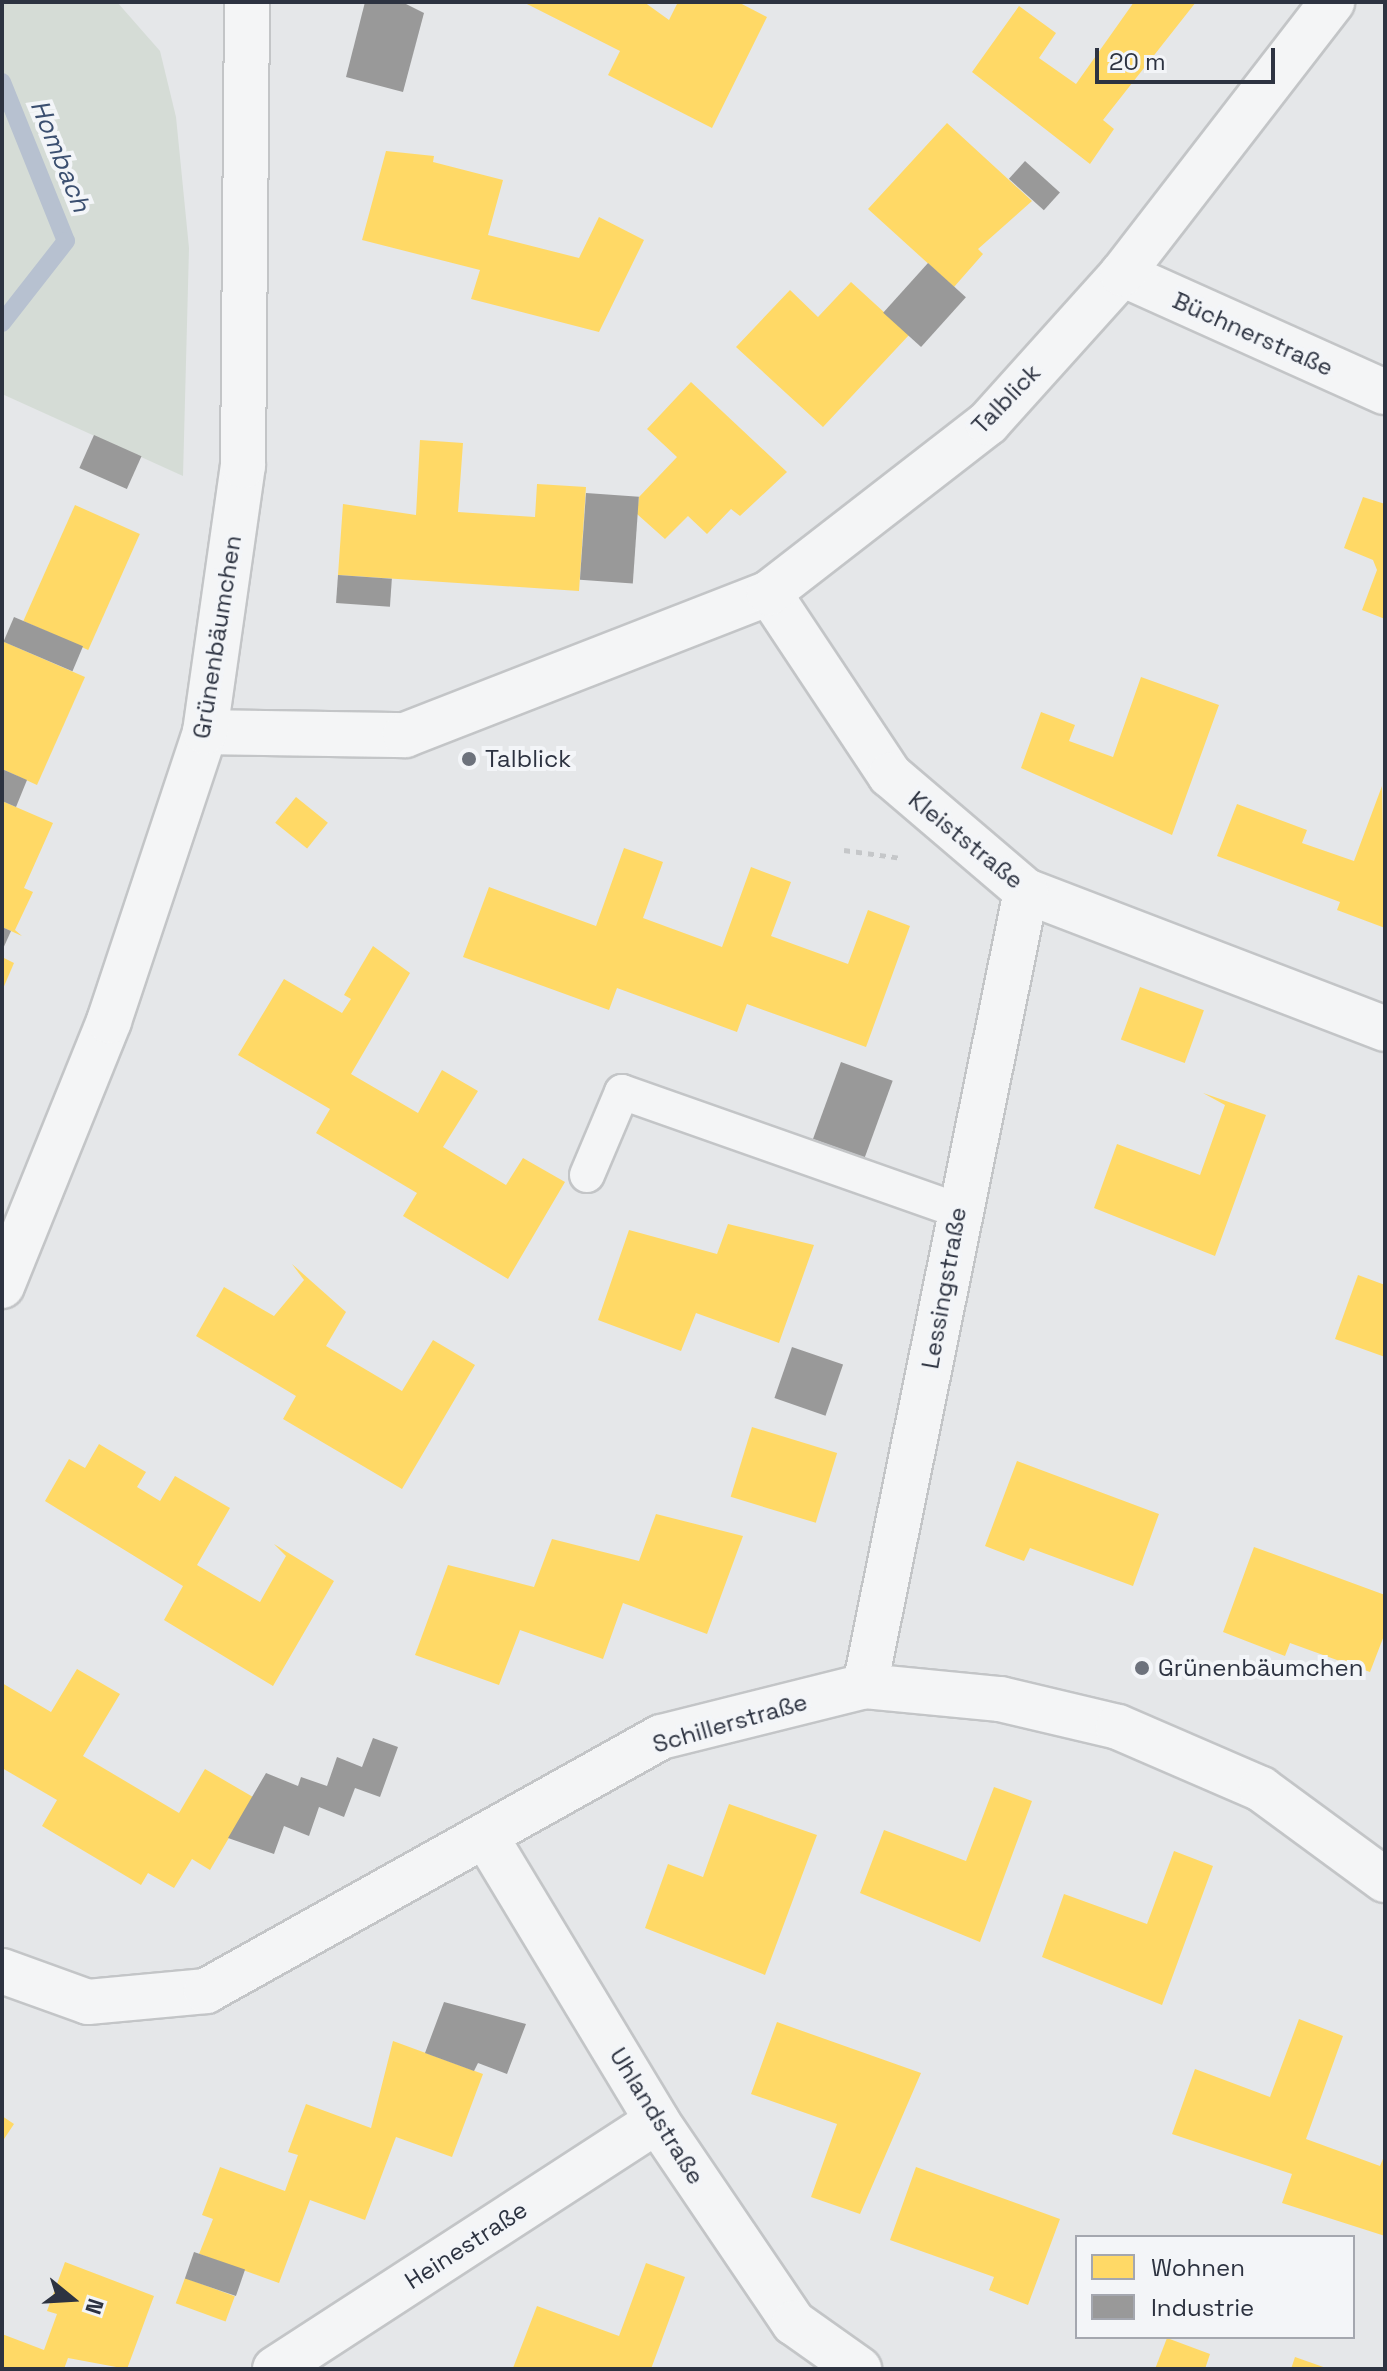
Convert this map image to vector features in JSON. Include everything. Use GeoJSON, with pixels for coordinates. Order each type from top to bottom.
{"type":"FeatureCollection","features":[{"type":"Feature","properties":{"kind":"street","name":"Grünenbäumchen"},"geometry":{"type":"LineString","coordinates":[[2,1286],[109,1021],[205,732],[243,466],[247,2]]}},
{"type":"Feature","properties":{"kind":"street","name":"Talblick"},"geometry":{"type":"LineString","coordinates":[[205,732],[405,735],[769,593],[988,423],[1122,274],[1332,2]]}},
{"type":"Feature","properties":{"kind":"street","name":"Büchnerstraße"},"geometry":{"type":"LineString","coordinates":[[1122,274],[1385,392]]}},
{"type":"Feature","properties":{"kind":"street","name":"Kleiststraße"},"geometry":{"type":"LineString","coordinates":[[769,593],[890,775],[1026,891],[1385,1029]]}},
{"type":"Feature","properties":{"kind":"street","name":"Lessingstraße"},"geometry":{"type":"LineString","coordinates":[[865,1686],[894,1572],[957,1210],[1026,891]]}},
{"type":"Feature","properties":{"kind":"street","name":"Schillerstraße"},"geometry":{"type":"LineString","coordinates":[[2,1971],[88,2002],[206,1991],[661,1737],[865,1686],[1000,1699],[1118,1727],[1261,1789],[1385,1880]]}},
{"type":"Feature","properties":{"kind":"street","name":"Uhlandstraße"},"geometry":{"type":"LineString","coordinates":[[486,1837],[657,2121],[794,2323],[859,2369]]}},
{"type":"Feature","properties":{"kind":"street","name":"Heinestraße"},"geometry":{"type":"LineString","coordinates":[[275,2369],[657,2121]]}},
{"type":"Feature","properties":{"kind":"lane"},"geometry":{"type":"LineString","coordinates":[[587,1175],[622,1092],[957,1210]]}},
{"type":"Feature","properties":{"kind":"path"},"geometry":{"type":"LineString","coordinates":[[844,850],[878,856]]}},
{"type":"Feature","properties":{"kind":"shaded area"},"geometry":{"type":"Polygon","coordinates":[[[2,2],[117,2],[160,51],[176,117],[189,248],[183,476],[2,394],[2,2]]]}},
{"type":"Feature","properties":{"kind":"building: Wohnen"},"geometry":{"type":"Polygon","coordinates":[[[523,2],[644,2],[669,20],[678,2],[738,2],[767,17],[712,128],[608,75],[620,51],[523,2]]]}},
{"type":"Feature","properties":{"kind":"building: Wohnen"},"geometry":{"type":"Polygon","coordinates":[[[1134,2],[1196,2],[1103,120],[1114,129],[1090,164],[972,72],[1019,6],[1056,33],[1039,58],[1076,84],[1134,2]]]}},
{"type":"Feature","properties":{"kind":"building: Wohnen"},"geometry":{"type":"Polygon","coordinates":[[[947,123],[1032,201],[978,249],[983,254],[954,287],[868,209],[947,123]]]}},
{"type":"Feature","properties":{"kind":"building: Wohnen"},"geometry":{"type":"Polygon","coordinates":[[[386,151],[434,156],[433,162],[503,180],[488,235],[579,258],[599,217],[644,240],[599,332],[471,299],[480,270],[362,240],[386,151]]]}},
{"type":"Feature","properties":{"kind":"building: Wohnen"},"geometry":{"type":"Polygon","coordinates":[[[851,282],[909,335],[823,427],[736,347],[790,290],[818,317],[851,282]]]}},
{"type":"Feature","properties":{"kind":"building: Wohnen"},"geometry":{"type":"Polygon","coordinates":[[[691,382],[787,472],[740,516],[731,509],[707,534],[688,516],[665,539],[637,514],[639,497],[677,457],[647,429],[691,382]]]}},
{"type":"Feature","properties":{"kind":"building: Wohnen"},"geometry":{"type":"Polygon","coordinates":[[[420,440],[463,443],[458,512],[535,517],[537,484],[586,487],[579,591],[338,575],[343,504],[416,515],[420,440]]]}},
{"type":"Feature","properties":{"kind":"building: Wohnen"},"geometry":{"type":"Polygon","coordinates":[[[1363,497],[1385,504],[1385,619],[1362,610],[1377,570],[1373,560],[1344,548],[1363,497]]]}},
{"type":"Feature","properties":{"kind":"building: Wohnen"},"geometry":{"type":"Polygon","coordinates":[[[75,505],[140,534],[88,650],[23,621],[75,505]]]}},
{"type":"Feature","properties":{"kind":"building: Wohnen"},"geometry":{"type":"Polygon","coordinates":[[[2,641],[85,677],[37,785],[2,769],[2,641]]]}},
{"type":"Feature","properties":{"kind":"building: Wohnen"},"geometry":{"type":"Polygon","coordinates":[[[1141,677],[1219,705],[1172,835],[1021,768],[1041,712],[1075,725],[1069,741],[1113,757],[1141,677]]]}},
{"type":"Feature","properties":{"kind":"building: Wohnen"},"geometry":{"type":"Polygon","coordinates":[[[1382,786],[1385,928],[1337,910],[1340,902],[1217,856],[1237,804],[1307,830],[1302,843],[1354,861],[1382,786]]]}},
{"type":"Feature","properties":{"kind":"building: Wohnen"},"geometry":{"type":"Polygon","coordinates":[[[296,797],[328,823],[307,848],[275,823],[296,797]]]}},
{"type":"Feature","properties":{"kind":"building: Wohnen"},"geometry":{"type":"Polygon","coordinates":[[[2,801],[53,823],[24,888],[33,892],[15,930],[22,936],[2,927],[2,801]]]}},
{"type":"Feature","properties":{"kind":"building: Wohnen"},"geometry":{"type":"Polygon","coordinates":[[[624,848],[663,862],[643,918],[722,947],[751,867],[791,882],[771,936],[848,964],[868,910],[910,926],[866,1047],[747,1004],[737,1032],[617,988],[609,1010],[463,957],[489,887],[596,926],[624,848]]]}},
{"type":"Feature","properties":{"kind":"building: Wohnen"},"geometry":{"type":"Polygon","coordinates":[[[373,946],[410,973],[351,1074],[418,1113],[442,1070],[478,1091],[443,1147],[506,1185],[523,1158],[565,1182],[508,1279],[403,1216],[417,1193],[316,1133],[330,1109],[238,1055],[284,979],[342,1013],[351,999],[344,995],[373,946]]]}},
{"type":"Feature","properties":{"kind":"building: Wohnen"},"geometry":{"type":"Polygon","coordinates":[[[2,957],[14,963],[2,991],[2,957]]]}},
{"type":"Feature","properties":{"kind":"building: Wohnen"},"geometry":{"type":"Polygon","coordinates":[[[1140,987],[1204,1010],[1185,1063],[1121,1040],[1140,987]]]}},
{"type":"Feature","properties":{"kind":"building: Wohnen"},"geometry":{"type":"Polygon","coordinates":[[[1203,1093],[1266,1115],[1215,1256],[1094,1208],[1117,1144],[1200,1175],[1225,1105],[1203,1093]]]}},
{"type":"Feature","properties":{"kind":"building: Wohnen"},"geometry":{"type":"Polygon","coordinates":[[[728,1224],[814,1245],[779,1343],[696,1313],[681,1351],[598,1320],[629,1230],[717,1254],[728,1224]]]}},
{"type":"Feature","properties":{"kind":"building: Wohnen"},"geometry":{"type":"Polygon","coordinates":[[[292,1264],[346,1312],[326,1346],[402,1391],[433,1340],[475,1365],[402,1489],[283,1419],[296,1396],[196,1336],[224,1287],[274,1316],[304,1280],[292,1264]]]}},
{"type":"Feature","properties":{"kind":"building: Wohnen"},"geometry":{"type":"Polygon","coordinates":[[[1358,1275],[1385,1285],[1385,1357],[1335,1339],[1358,1275]]]}},
{"type":"Feature","properties":{"kind":"building: Wohnen"},"geometry":{"type":"Polygon","coordinates":[[[752,1427],[837,1453],[816,1523],[731,1497],[752,1427]]]}},
{"type":"Feature","properties":{"kind":"building: Wohnen"},"geometry":{"type":"Polygon","coordinates":[[[99,1444],[146,1472],[137,1487],[160,1501],[175,1476],[230,1508],[197,1565],[260,1602],[286,1556],[274,1544],[334,1581],[273,1686],[164,1620],[183,1586],[45,1501],[69,1459],[85,1468],[99,1444]]]}},
{"type":"Feature","properties":{"kind":"building: Wohnen"},"geometry":{"type":"Polygon","coordinates":[[[1017,1461],[1159,1514],[1133,1586],[1030,1548],[1024,1561],[985,1546],[1017,1461]]]}},
{"type":"Feature","properties":{"kind":"building: Wohnen"},"geometry":{"type":"Polygon","coordinates":[[[656,1514],[743,1536],[707,1634],[623,1603],[603,1659],[520,1630],[499,1685],[415,1655],[448,1565],[534,1587],[552,1539],[639,1561],[656,1514]]]}},
{"type":"Feature","properties":{"kind":"building: Wohnen"},"geometry":{"type":"Polygon","coordinates":[[[1254,1547],[1385,1595],[1385,1633],[1370,1672],[1290,1643],[1285,1656],[1223,1632],[1254,1547]]]}},
{"type":"Feature","properties":{"kind":"building: Wohnen"},"geometry":{"type":"Polygon","coordinates":[[[77,1669],[120,1694],[83,1756],[179,1813],[205,1769],[253,1797],[210,1870],[192,1859],[174,1888],[148,1873],[141,1885],[42,1826],[57,1800],[2,1768],[2,1683],[51,1712],[77,1669]]]}},
{"type":"Feature","properties":{"kind":"building: Wohnen"},"geometry":{"type":"Polygon","coordinates":[[[994,1787],[1032,1801],[980,1942],[860,1893],[884,1830],[966,1861],[994,1787]]]}},
{"type":"Feature","properties":{"kind":"building: Wohnen"},"geometry":{"type":"Polygon","coordinates":[[[729,1804],[817,1835],[765,1975],[645,1928],[668,1864],[703,1877],[729,1804]]]}},
{"type":"Feature","properties":{"kind":"building: Wohnen"},"geometry":{"type":"Polygon","coordinates":[[[1174,1851],[1213,1866],[1162,2005],[1042,1957],[1064,1894],[1147,1924],[1174,1851]]]}},
{"type":"Feature","properties":{"kind":"building: Wohnen"},"geometry":{"type":"Polygon","coordinates":[[[1299,2019],[1343,2036],[1306,2139],[1380,2166],[1385,2154],[1385,2236],[1282,2203],[1292,2174],[1172,2134],[1195,2069],[1270,2097],[1299,2019]]]}},
{"type":"Feature","properties":{"kind":"building: Wohnen"},"geometry":{"type":"Polygon","coordinates":[[[777,2022],[921,2073],[860,2214],[811,2197],[837,2124],[751,2094],[777,2022]]]}},
{"type":"Feature","properties":{"kind":"building: Wohnen"},"geometry":{"type":"Polygon","coordinates":[[[393,2041],[483,2074],[452,2157],[396,2137],[365,2220],[310,2200],[279,2283],[199,2254],[213,2219],[202,2215],[220,2167],[285,2191],[298,2155],[288,2152],[306,2104],[371,2128],[393,2041]]]}},
{"type":"Feature","properties":{"kind":"building: Wohnen"},"geometry":{"type":"Polygon","coordinates":[[[2,2116],[14,2124],[2,2142],[2,2116]]]}},
{"type":"Feature","properties":{"kind":"building: Wohnen"},"geometry":{"type":"Polygon","coordinates":[[[916,2167],[1060,2219],[1028,2305],[989,2290],[994,2277],[890,2240],[916,2167]]]}},
{"type":"Feature","properties":{"kind":"building: Wohnen"},"geometry":{"type":"Polygon","coordinates":[[[65,2262],[154,2296],[127,2369],[68,2358],[64,2369],[2,2369],[2,2334],[44,2350],[57,2314],[47,2311],[65,2262]]]}},
{"type":"Feature","properties":{"kind":"building: Wohnen"},"geometry":{"type":"Polygon","coordinates":[[[646,2263],[685,2277],[651,2369],[513,2368],[537,2306],[619,2336],[646,2263]]]}},
{"type":"Feature","properties":{"kind":"building: Wohnen"},"geometry":{"type":"Polygon","coordinates":[[[185,2278],[235,2296],[226,2321],[176,2303],[185,2278]]]}},
{"type":"Feature","properties":{"kind":"building: Wohnen"},"geometry":{"type":"Polygon","coordinates":[[[1167,2339],[1210,2354],[1205,2369],[1155,2369],[1167,2339]]]}},
{"type":"Feature","properties":{"kind":"building: Wohnen"},"geometry":{"type":"Polygon","coordinates":[[[1295,2357],[1329,2369],[1291,2369],[1295,2357]]]}},
{"type":"Feature","properties":{"kind":"building: Industrie"},"geometry":{"type":"Polygon","coordinates":[[[365,2],[402,2],[424,13],[403,92],[346,77],[365,2]]]}},
{"type":"Feature","properties":{"kind":"building: Industrie"},"geometry":{"type":"Polygon","coordinates":[[[1025,161],[1060,192],[1044,210],[1009,179],[1025,161]]]}},
{"type":"Feature","properties":{"kind":"building: Industrie"},"geometry":{"type":"Polygon","coordinates":[[[928,263],[966,297],[921,347],[883,313],[928,263]]]}},
{"type":"Feature","properties":{"kind":"building: Industrie"},"geometry":{"type":"Polygon","coordinates":[[[94,435],[142,456],[127,489],[79,468],[94,435]]]}},
{"type":"Feature","properties":{"kind":"building: Industrie"},"geometry":{"type":"Polygon","coordinates":[[[586,493],[639,497],[633,583],[580,580],[586,493]]]}},
{"type":"Feature","properties":{"kind":"building: Industrie"},"geometry":{"type":"Polygon","coordinates":[[[338,575],[392,579],[390,607],[336,603],[338,575]]]}},
{"type":"Feature","properties":{"kind":"building: Industrie"},"geometry":{"type":"Polygon","coordinates":[[[14,617],[83,646],[72,671],[3,642],[14,617]]]}},
{"type":"Feature","properties":{"kind":"building: Industrie"},"geometry":{"type":"Polygon","coordinates":[[[2,769],[27,780],[16,807],[2,801],[2,769]]]}},
{"type":"Feature","properties":{"kind":"building: Industrie"},"geometry":{"type":"Polygon","coordinates":[[[2,927],[11,931],[2,951],[2,927]]]}},
{"type":"Feature","properties":{"kind":"building: Industrie"},"geometry":{"type":"Polygon","coordinates":[[[841,1062],[893,1081],[865,1158],[813,1139],[841,1062]]]}},
{"type":"Feature","properties":{"kind":"building: Industrie"},"geometry":{"type":"Polygon","coordinates":[[[792,1347],[843,1365],[825,1416],[774,1398],[792,1347]]]}},
{"type":"Feature","properties":{"kind":"building: Industrie"},"geometry":{"type":"Polygon","coordinates":[[[373,1738],[398,1747],[380,1797],[355,1788],[344,1817],[319,1807],[309,1836],[284,1826],[274,1854],[228,1838],[266,1773],[298,1786],[301,1777],[327,1786],[337,1757],[362,1767],[373,1738]]]}},
{"type":"Feature","properties":{"kind":"building: Industrie"},"geometry":{"type":"Polygon","coordinates":[[[444,2002],[526,2024],[507,2074],[478,2063],[474,2071],[425,2053],[444,2002]]]}},
{"type":"Feature","properties":{"kind":"building: Industrie"},"geometry":{"type":"Polygon","coordinates":[[[194,2252],[245,2270],[236,2296],[185,2278],[194,2252]]]}},
{"type":"Feature","properties":{"kind":"waterway","name":"Hombach"},"geometry":{"type":"LineString","coordinates":[[2,82],[66,241],[2,323]]}},
{"type":"Feature","properties":{"kind":"place","name":"Talblick"},"geometry":{"type":"Point","coordinates":[469,759]}},
{"type":"Feature","properties":{"kind":"place","name":"Grünenbäumchen"},"geometry":{"type":"Point","coordinates":[1142,1668]}}]}
